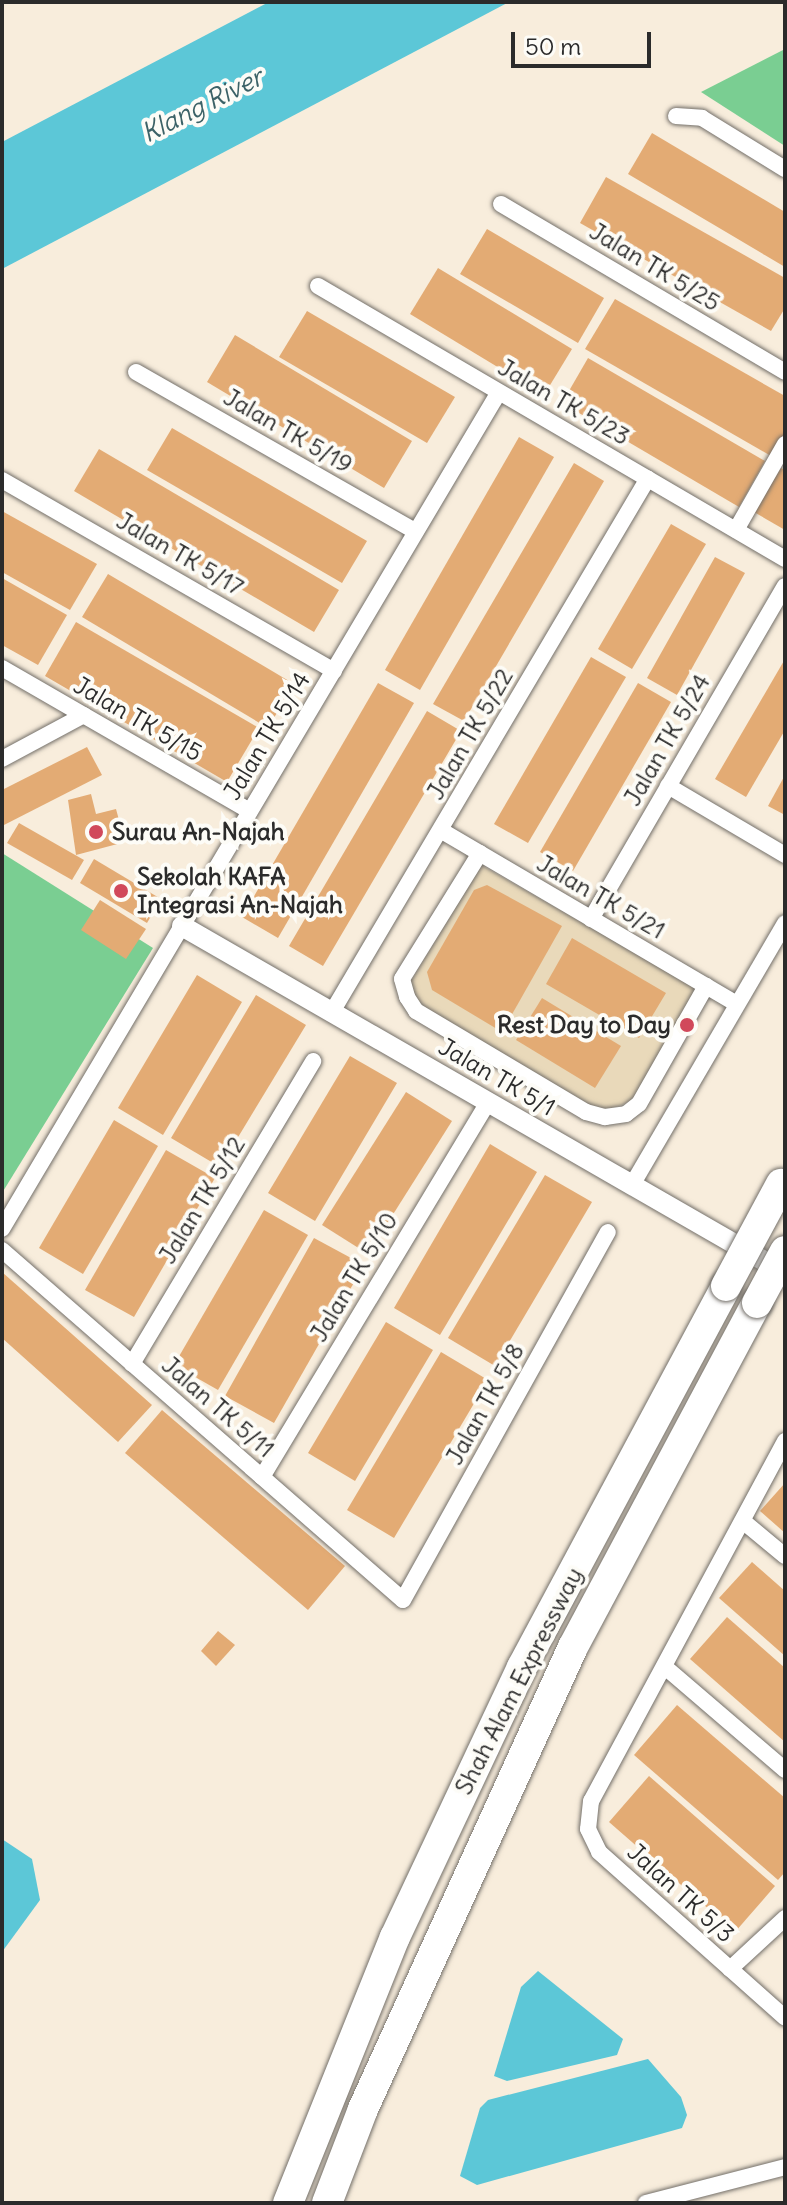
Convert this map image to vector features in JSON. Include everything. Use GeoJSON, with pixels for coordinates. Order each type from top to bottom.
{"type":"FeatureCollection","features":[{"type":"Feature","properties":{"kind":"highway","name":"Shah Alam Expressway"},"geometry":{"type":"LineString","coordinates":[[288,2203],[395,1937],[522,1667],[783,1181]]}},
{"type":"Feature","properties":{"kind":"highway","name":"Shah Alam Expressway"},"geometry":{"type":"LineString","coordinates":[[327,2203],[363,2109],[573,1647],[785,1251]]}},
{"type":"Feature","properties":{"kind":"street"},"geometry":{"type":"LineString","coordinates":[[676,116],[702,118],[785,169]]}},
{"type":"Feature","properties":{"kind":"street","name":"Jalan TK 5/25"},"geometry":{"type":"LineString","coordinates":[[501,204],[785,372]]}},
{"type":"Feature","properties":{"kind":"street","name":"Jalan TK 5/23"},"geometry":{"type":"LineString","coordinates":[[318,286],[785,559]]}},
{"type":"Feature","properties":{"kind":"street","name":"Jalan TK 5/19"},"geometry":{"type":"LineString","coordinates":[[136,372],[416,532]]}},
{"type":"Feature","properties":{"kind":"street","name":"Jalan TK 5/14"},"geometry":{"type":"LineString","coordinates":[[2,1229],[499,392]]}},
{"type":"Feature","properties":{"kind":"street"},"geometry":{"type":"LineString","coordinates":[[736,530],[785,444]]}},
{"type":"Feature","properties":{"kind":"street","name":"Jalan TK 5/22"},"geometry":{"type":"LineString","coordinates":[[332,1012],[442,831],[648,478]]}},
{"type":"Feature","properties":{"kind":"street","name":"Jalan TK 5/17"},"geometry":{"type":"LineString","coordinates":[[2,480],[334,671]]}},
{"type":"Feature","properties":{"kind":"street","name":"Jalan TK 5/24"},"geometry":{"type":"LineString","coordinates":[[591,919],[785,586]]}},
{"type":"Feature","properties":{"kind":"street","name":"Jalan TK 5/15"},"geometry":{"type":"LineString","coordinates":[[2,668],[250,811]]}},
{"type":"Feature","properties":{"kind":"street"},"geometry":{"type":"LineString","coordinates":[[2,759],[84,715]]}},
{"type":"Feature","properties":{"kind":"street"},"geometry":{"type":"LineString","coordinates":[[668,786],[785,855]]}},
{"type":"Feature","properties":{"kind":"street","name":"Jalan TK 5/21"},"geometry":{"type":"LineString","coordinates":[[442,831],[737,1004]]}},
{"type":"Feature","properties":{"kind":"street"},"geometry":{"type":"LineString","coordinates":[[480,853],[402,979],[407,997],[416,1011],[586,1112],[616,1116],[639,1104],[706,986]]}},
{"type":"Feature","properties":{"kind":"street"},"geometry":{"type":"LineString","coordinates":[[632,1185],[785,923]]}},
{"type":"Feature","properties":{"kind":"street","name":"Jalan TK 5/1"},"geometry":{"type":"LineString","coordinates":[[182,926],[785,1273]]}},
{"type":"Feature","properties":{"kind":"street","name":"Jalan TK 5/12"},"geometry":{"type":"LineString","coordinates":[[132,1364],[313,1061]]}},
{"type":"Feature","properties":{"kind":"street","name":"Jalan TK 5/10"},"geometry":{"type":"LineString","coordinates":[[262,1477],[488,1102]]}},
{"type":"Feature","properties":{"kind":"street","name":"Jalan TK 5/8"},"geometry":{"type":"LineString","coordinates":[[403,1600],[608,1232]]}},
{"type":"Feature","properties":{"kind":"street","name":"Jalan TK 5/11"},"geometry":{"type":"LineString","coordinates":[[2,1250],[403,1600]]}},
{"type":"Feature","properties":{"kind":"street"},"geometry":{"type":"LineString","coordinates":[[785,1441],[665,1667],[785,1770]]}},
{"type":"Feature","properties":{"kind":"street"},"geometry":{"type":"LineString","coordinates":[[744,1522],[785,1556]]}},
{"type":"Feature","properties":{"kind":"street","name":"Jalan TK 5/3"},"geometry":{"type":"LineString","coordinates":[[665,1667],[591,1801],[588,1829],[599,1852],[785,2018]]}},
{"type":"Feature","properties":{"kind":"street"},"geometry":{"type":"LineString","coordinates":[[730,1969],[785,1918]]}},
{"type":"Feature","properties":{"kind":"street"},"geometry":{"type":"LineString","coordinates":[[646,2203],[785,2167]]}},
{"type":"Feature","properties":{"kind":"shaded area"},"geometry":{"type":"Polygon","coordinates":[[[481,865],[697,988],[634,1100],[606,1111],[588,1105],[421,1005],[413,994],[411,981],[481,865]]]}},
{"type":"Feature","properties":{"kind":"green space"},"geometry":{"type":"Polygon","coordinates":[[[785,49],[785,146],[701,92],[785,49]]]}},
{"type":"Feature","properties":{"kind":"green space"},"geometry":{"type":"Polygon","coordinates":[[[2,853],[153,948],[2,1193],[2,853]]]}},
{"type":"Feature","properties":{"kind":"water","name":"Klang River"},"geometry":{"type":"Polygon","coordinates":[[[269,2],[509,2],[2,269],[2,142],[269,2]]]}},
{"type":"Feature","properties":{"kind":"water"},"geometry":{"type":"Polygon","coordinates":[[[2,1839],[32,1859],[40,1900],[2,1952],[2,1839]]]}},
{"type":"Feature","properties":{"kind":"water"},"geometry":{"type":"Polygon","coordinates":[[[538,1971],[623,2039],[617,2055],[507,2081],[494,2076],[521,1987],[538,1971]]]}},
{"type":"Feature","properties":{"kind":"water"},"geometry":{"type":"Polygon","coordinates":[[[648,2059],[681,2097],[687,2115],[682,2128],[477,2185],[460,2176],[480,2108],[488,2100],[648,2059]]]}},
{"type":"Feature","properties":{"kind":"building"},"geometry":{"type":"Polygon","coordinates":[[[652,133],[785,212],[785,267],[628,174],[652,133]]]}},
{"type":"Feature","properties":{"kind":"building"},"geometry":{"type":"Polygon","coordinates":[[[606,177],[785,278],[785,308],[771,331],[580,223],[606,177]]]}},
{"type":"Feature","properties":{"kind":"building"},"geometry":{"type":"Polygon","coordinates":[[[487,229],[604,298],[578,343],[460,274],[487,229]]]}},
{"type":"Feature","properties":{"kind":"building"},"geometry":{"type":"Polygon","coordinates":[[[438,268],[572,349],[544,395],[410,314],[438,268]]]}},
{"type":"Feature","properties":{"kind":"building"},"geometry":{"type":"Polygon","coordinates":[[[615,299],[785,396],[785,432],[771,456],[585,349],[615,299]]]}},
{"type":"Feature","properties":{"kind":"building"},"geometry":{"type":"Polygon","coordinates":[[[307,311],[455,397],[427,443],[279,357],[307,311]]]}},
{"type":"Feature","properties":{"kind":"building"},"geometry":{"type":"Polygon","coordinates":[[[235,335],[412,441],[384,488],[207,382],[235,335]]]}},
{"type":"Feature","properties":{"kind":"building"},"geometry":{"type":"Polygon","coordinates":[[[588,358],[765,461],[739,507],[562,403],[588,358]]]}},
{"type":"Feature","properties":{"kind":"building"},"geometry":{"type":"Polygon","coordinates":[[[172,428],[367,541],[342,583],[147,470],[172,428]]]}},
{"type":"Feature","properties":{"kind":"building"},"geometry":{"type":"Polygon","coordinates":[[[519,437],[554,457],[420,690],[385,670],[519,437]]]}},
{"type":"Feature","properties":{"kind":"building"},"geometry":{"type":"Polygon","coordinates":[[[99,449],[339,590],[314,632],[74,491],[99,449]]]}},
{"type":"Feature","properties":{"kind":"building"},"geometry":{"type":"Polygon","coordinates":[[[574,463],[604,481],[464,721],[433,704],[574,463]]]}},
{"type":"Feature","properties":{"kind":"building"},"geometry":{"type":"Polygon","coordinates":[[[781,468],[785,470],[785,530],[754,512],[781,468]]]}},
{"type":"Feature","properties":{"kind":"building"},"geometry":{"type":"Polygon","coordinates":[[[2,511],[97,564],[70,610],[2,572],[2,511]]]}},
{"type":"Feature","properties":{"kind":"building"},"geometry":{"type":"Polygon","coordinates":[[[671,524],[706,544],[632,669],[598,649],[671,524]]]}},
{"type":"Feature","properties":{"kind":"building"},"geometry":{"type":"Polygon","coordinates":[[[715,557],[745,573],[677,695],[647,678],[715,557]]]}},
{"type":"Feature","properties":{"kind":"building"},"geometry":{"type":"Polygon","coordinates":[[[108,574],[294,684],[268,728],[82,617],[108,574]]]}},
{"type":"Feature","properties":{"kind":"building"},"geometry":{"type":"Polygon","coordinates":[[[2,578],[67,615],[38,665],[2,645],[2,578]]]}},
{"type":"Feature","properties":{"kind":"building"},"geometry":{"type":"Polygon","coordinates":[[[76,622],[259,728],[227,782],[45,676],[76,622]]]}},
{"type":"Feature","properties":{"kind":"building"},"geometry":{"type":"Polygon","coordinates":[[[591,657],[626,677],[528,843],[494,824],[591,657]]]}},
{"type":"Feature","properties":{"kind":"building"},"geometry":{"type":"Polygon","coordinates":[[[785,659],[785,730],[746,797],[715,779],[785,659]]]}},
{"type":"Feature","properties":{"kind":"building"},"geometry":{"type":"Polygon","coordinates":[[[378,683],[414,703],[278,938],[242,917],[378,683]]]}},
{"type":"Feature","properties":{"kind":"building"},"geometry":{"type":"Polygon","coordinates":[[[638,683],[671,702],[573,871],[540,852],[638,683]]]}},
{"type":"Feature","properties":{"kind":"building"},"geometry":{"type":"Polygon","coordinates":[[[427,711],[461,731],[323,966],[289,946],[427,711]]]}},
{"type":"Feature","properties":{"kind":"building"},"geometry":{"type":"Polygon","coordinates":[[[87,747],[102,775],[2,826],[2,790],[87,747]]]}},
{"type":"Feature","properties":{"kind":"building"},"geometry":{"type":"Polygon","coordinates":[[[785,775],[785,815],[768,806],[785,775]]]}},
{"type":"Feature","properties":{"kind":"building","name":"Surau An-Najah"},"geometry":{"type":"Polygon","coordinates":[[[91,794],[96,814],[116,809],[125,842],[76,855],[68,800],[91,794]]]}},
{"type":"Feature","properties":{"kind":"building"},"geometry":{"type":"Polygon","coordinates":[[[19,823],[84,860],[72,880],[7,843],[19,823]]]}},
{"type":"Feature","properties":{"kind":"building","name":"Sekolah KAFA Integrasi An-Najah"},"geometry":{"type":"Polygon","coordinates":[[[94,859],[161,899],[147,923],[80,883],[94,859]]]}},
{"type":"Feature","properties":{"kind":"building"},"geometry":{"type":"Polygon","coordinates":[[[487,885],[562,926],[502,1032],[432,990],[427,972],[474,890],[487,885]]]}},
{"type":"Feature","properties":{"kind":"building"},"geometry":{"type":"Polygon","coordinates":[[[100,900],[146,929],[126,959],[81,930],[100,900]]]}},
{"type":"Feature","properties":{"kind":"building"},"geometry":{"type":"Polygon","coordinates":[[[572,938],[666,993],[639,1038],[546,984],[572,938]]]}},
{"type":"Feature","properties":{"kind":"building"},"geometry":{"type":"Polygon","coordinates":[[[197,975],[242,1002],[163,1135],[118,1108],[197,975]]]}},
{"type":"Feature","properties":{"kind":"building"},"geometry":{"type":"Polygon","coordinates":[[[256,995],[306,1025],[220,1167],[171,1138],[256,995]]]}},
{"type":"Feature","properties":{"kind":"building"},"geometry":{"type":"Polygon","coordinates":[[[542,998],[621,1046],[595,1088],[516,1040],[542,998]]]}},
{"type":"Feature","properties":{"kind":"building"},"geometry":{"type":"Polygon","coordinates":[[[350,1056],[397,1083],[315,1221],[268,1193],[350,1056]]]}},
{"type":"Feature","properties":{"kind":"building"},"geometry":{"type":"Polygon","coordinates":[[[406,1092],[452,1121],[368,1254],[322,1225],[406,1092]]]}},
{"type":"Feature","properties":{"kind":"building"},"geometry":{"type":"Polygon","coordinates":[[[114,1120],[158,1146],[83,1274],[39,1248],[114,1120]]]}},
{"type":"Feature","properties":{"kind":"building"},"geometry":{"type":"Polygon","coordinates":[[[490,1144],[537,1172],[440,1335],[394,1308],[490,1144]]]}},
{"type":"Feature","properties":{"kind":"building"},"geometry":{"type":"Polygon","coordinates":[[[166,1150],[215,1178],[134,1317],[85,1290],[166,1150]]]}},
{"type":"Feature","properties":{"kind":"building"},"geometry":{"type":"Polygon","coordinates":[[[545,1175],[592,1202],[495,1366],[448,1338],[545,1175]]]}},
{"type":"Feature","properties":{"kind":"building"},"geometry":{"type":"Polygon","coordinates":[[[264,1210],[308,1235],[218,1390],[174,1365],[264,1210]]]}},
{"type":"Feature","properties":{"kind":"building"},"geometry":{"type":"Polygon","coordinates":[[[314,1238],[364,1265],[274,1423],[225,1396],[314,1238]]]}},
{"type":"Feature","properties":{"kind":"building"},"geometry":{"type":"Polygon","coordinates":[[[2,1272],[152,1405],[118,1442],[2,1338],[2,1272]]]}},
{"type":"Feature","properties":{"kind":"building"},"geometry":{"type":"Polygon","coordinates":[[[386,1322],[433,1350],[355,1481],[308,1453],[386,1322]]]}},
{"type":"Feature","properties":{"kind":"building"},"geometry":{"type":"Polygon","coordinates":[[[441,1352],[488,1380],[394,1538],[347,1510],[441,1352]]]}},
{"type":"Feature","properties":{"kind":"building"},"geometry":{"type":"Polygon","coordinates":[[[162,1410],[345,1566],[308,1610],[125,1453],[162,1410]]]}},
{"type":"Feature","properties":{"kind":"building"},"geometry":{"type":"Polygon","coordinates":[[[785,1483],[785,1533],[760,1511],[785,1483]]]}},
{"type":"Feature","properties":{"kind":"building"},"geometry":{"type":"Polygon","coordinates":[[[752,1562],[785,1591],[785,1656],[719,1598],[752,1562]]]}},
{"type":"Feature","properties":{"kind":"building"},"geometry":{"type":"Polygon","coordinates":[[[727,1617],[785,1668],[785,1742],[690,1659],[727,1617]]]}},
{"type":"Feature","properties":{"kind":"building"},"geometry":{"type":"Polygon","coordinates":[[[218,1631],[235,1645],[216,1666],[201,1651],[218,1631]]]}},
{"type":"Feature","properties":{"kind":"building"},"geometry":{"type":"Polygon","coordinates":[[[677,1705],[785,1798],[785,1872],[778,1880],[634,1755],[677,1705]]]}},
{"type":"Feature","properties":{"kind":"building"},"geometry":{"type":"Polygon","coordinates":[[[649,1776],[775,1886],[735,1932],[609,1822],[649,1776]]]}},
{"type":"Feature","properties":{"kind":"place","name":"Surau An-Najah"},"geometry":{"type":"Point","coordinates":[96,832]}},
{"type":"Feature","properties":{"kind":"place","name":"Sekolah KAFA Integrasi An-Najah"},"geometry":{"type":"Point","coordinates":[121,891]}},
{"type":"Feature","properties":{"kind":"place","name":"Rest Day to Day"},"geometry":{"type":"Point","coordinates":[687,1025]}}]}
